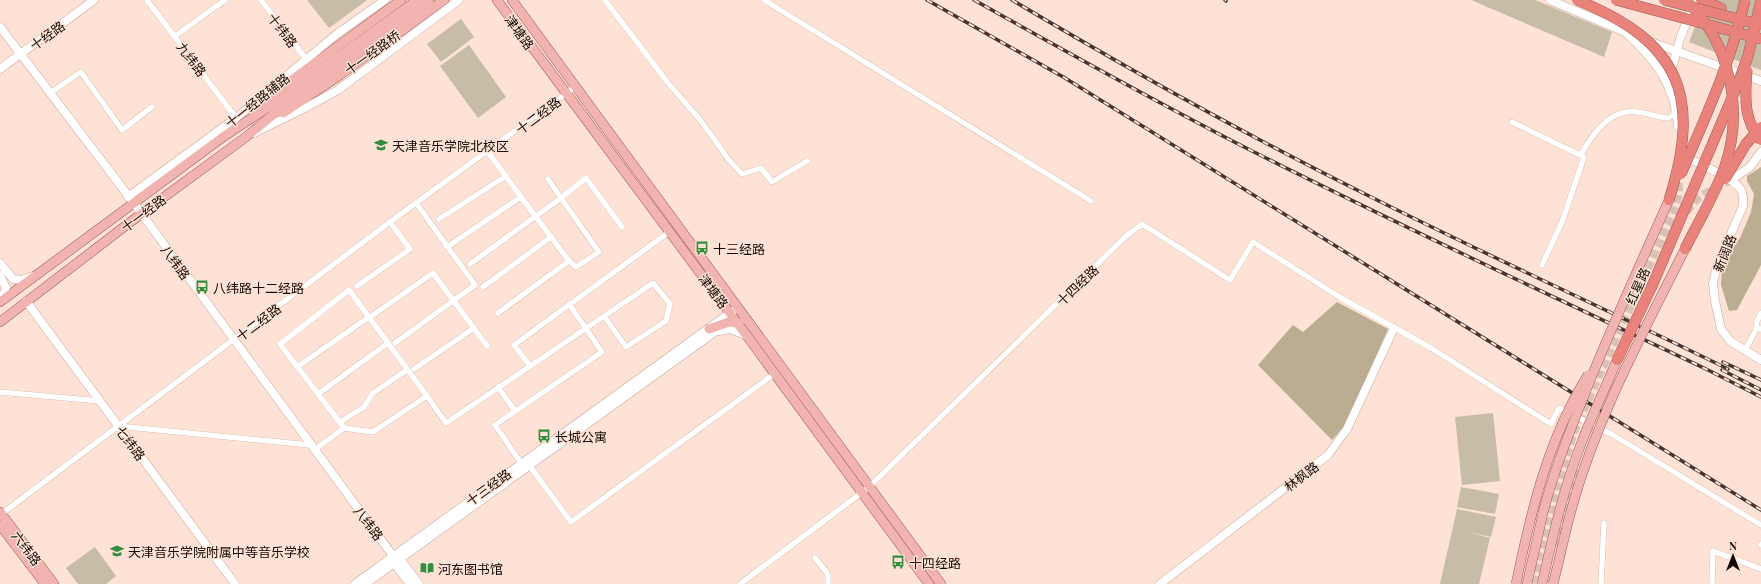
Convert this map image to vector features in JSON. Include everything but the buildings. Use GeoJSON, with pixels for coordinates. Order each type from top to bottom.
{"type":"FeatureCollection","features":[{"type":"Feature","properties":{"kind":"highway"},"geometry":{"type":"LineString","coordinates":[[1577,0],[1608,13],[1630,26],[1661,54],[1674,76],[1682,101],[1684,124],[1678,169],[1669,200]]}},
{"type":"Feature","properties":{"kind":"highway"},"geometry":{"type":"LineString","coordinates":[[1616,0],[1761,39]]}},
{"type":"Feature","properties":{"kind":"highway"},"geometry":{"type":"LineString","coordinates":[[1664,0],[1761,25]]}},
{"type":"Feature","properties":{"kind":"highway"},"geometry":{"type":"LineString","coordinates":[[1685,0],[1704,21],[1719,49],[1729,79],[1733,113],[1732,134],[1725,166],[1716,188],[1685,249]]}},
{"type":"Feature","properties":{"kind":"highway"},"geometry":{"type":"LineString","coordinates":[[1692,0],[1761,18]]}},
{"type":"Feature","properties":{"kind":"highway"},"geometry":{"type":"LineString","coordinates":[[1701,0],[1721,8]]}},
{"type":"Feature","properties":{"kind":"highway"},"geometry":{"type":"LineString","coordinates":[[1710,108],[1740,0]]}},
{"type":"Feature","properties":{"kind":"highway","name":"红星路"},"geometry":{"type":"LineString","coordinates":[[1669,200],[1710,108],[1732,52],[1745,0]]}},
{"type":"Feature","properties":{"kind":"highway","name":"红星路"},"geometry":{"type":"LineString","coordinates":[[1617,360],[1652,286],[1737,86],[1748,56],[1761,0]]}},
{"type":"Feature","properties":{"kind":"highway"},"geometry":{"type":"LineString","coordinates":[[1704,24],[1761,47]]}},
{"type":"Feature","properties":{"kind":"highway"},"geometry":{"type":"LineString","coordinates":[[1748,56],[1745,100],[1747,115],[1750,125],[1761,140]]}},
{"type":"Feature","properties":{"kind":"highway"},"geometry":{"type":"LineString","coordinates":[[1685,249],[1746,144],[1761,127]]}},
{"type":"Feature","properties":{"kind":"main road","name":"十经路"},"geometry":{"type":"LineString","coordinates":[[0,69],[94,0]]}},
{"type":"Feature","properties":{"kind":"main road","name":"十一经路辅路"},"geometry":{"type":"LineString","coordinates":[[130,200],[236,118],[337,34],[385,0]]}},
{"type":"Feature","properties":{"kind":"main road"},"geometry":{"type":"LineString","coordinates":[[223,136],[296,77],[401,0]]}},
{"type":"Feature","properties":{"kind":"main road","name":"十一经路桥"},"geometry":{"type":"LineString","coordinates":[[284,101],[417,0]]}},
{"type":"Feature","properties":{"kind":"main road","name":"十一经路桥"},"geometry":{"type":"LineString","coordinates":[[284,101],[429,0]]}},
{"type":"Feature","properties":{"kind":"main road","name":"十一经路桥"},"geometry":{"type":"LineString","coordinates":[[246,137],[298,104],[444,0]]}},
{"type":"Feature","properties":{"kind":"main road","name":"十一经路辅路"},"geometry":{"type":"LineString","coordinates":[[246,137],[338,90],[459,0]]}},
{"type":"Feature","properties":{"kind":"main road","name":"津塘路"},"geometry":{"type":"LineString","coordinates":[[497,0],[732,319]]}},
{"type":"Feature","properties":{"kind":"main road","name":"津塘路"},"geometry":{"type":"LineString","coordinates":[[512,0],[740,310],[774,374],[929,584]]}},
{"type":"Feature","properties":{"kind":"main road"},"geometry":{"type":"LineString","coordinates":[[1550,0],[1626,33],[1761,81]]}},
{"type":"Feature","properties":{"kind":"main road"},"geometry":{"type":"LineString","coordinates":[[1667,84],[1680,39],[1695,0]]}},
{"type":"Feature","properties":{"kind":"main road","name":"八纬路"},"geometry":{"type":"LineString","coordinates":[[0,27],[141,214],[384,544],[410,584]]}},
{"type":"Feature","properties":{"kind":"main road"},"geometry":{"type":"LineString","coordinates":[[1626,33],[1650,56],[1667,84],[1676,107],[1678,118],[1678,152],[1731,180],[1761,158]]}},
{"type":"Feature","properties":{"kind":"main road"},"geometry":{"type":"LineString","coordinates":[[1680,39],[1683,50],[1690,57]]}},
{"type":"Feature","properties":{"kind":"main road","name":"十一经路"},"geometry":{"type":"LineString","coordinates":[[1,302],[130,200],[223,136],[284,101]]}},
{"type":"Feature","properties":{"kind":"main road","name":"十一经路"},"geometry":{"type":"LineString","coordinates":[[0,322],[141,214],[246,137],[284,101]]}},
{"type":"Feature","properties":{"kind":"main road"},"geometry":{"type":"LineString","coordinates":[[1750,166],[1761,152]]}},
{"type":"Feature","properties":{"kind":"main road","name":"新阔路"},"geometry":{"type":"LineString","coordinates":[[1731,180],[1741,189],[1744,198],[1743,206],[1716,266],[1713,284],[1717,315],[1721,329],[1730,340],[1761,360]]}},
{"type":"Feature","properties":{"kind":"main road","name":"红星路"},"geometry":{"type":"LineString","coordinates":[[1527,584],[1553,475],[1565,442],[1601,353],[1669,200]]}},
{"type":"Feature","properties":{"kind":"main road"},"geometry":{"type":"LineString","coordinates":[[1555,584],[1573,504],[1608,407],[1685,249]]}},
{"type":"Feature","properties":{"kind":"main road"},"geometry":{"type":"LineString","coordinates":[[0,263],[13,279],[21,280],[33,276]]}},
{"type":"Feature","properties":{"kind":"main road"},"geometry":{"type":"LineString","coordinates":[[0,275],[6,288],[1,302]]}},
{"type":"Feature","properties":{"kind":"main road"},"geometry":{"type":"LineString","coordinates":[[1618,384],[1652,286]]}},
{"type":"Feature","properties":{"kind":"main road","name":"七纬路"},"geometry":{"type":"LineString","coordinates":[[26,301],[235,584]]}},
{"type":"Feature","properties":{"kind":"main road"},"geometry":{"type":"LineString","coordinates":[[711,331],[732,319],[740,310]]}},
{"type":"Feature","properties":{"kind":"main road"},"geometry":{"type":"LineString","coordinates":[[732,319],[747,325],[751,333]]}},
{"type":"Feature","properties":{"kind":"main road","name":"林枫路"},"geometry":{"type":"LineString","coordinates":[[1160,584],[1328,455],[1347,429],[1394,328]]}},
{"type":"Feature","properties":{"kind":"main road"},"geometry":{"type":"LineString","coordinates":[[711,331],[731,329],[751,333]]}},
{"type":"Feature","properties":{"kind":"main road","name":"十三经路"},"geometry":{"type":"LineString","coordinates":[[355,584],[394,559],[711,331]]}},
{"type":"Feature","properties":{"kind":"main road","name":"津塘路"},"geometry":{"type":"LineString","coordinates":[[751,333],[941,584]]}},
{"type":"Feature","properties":{"kind":"main road"},"geometry":{"type":"LineString","coordinates":[[1516,584],[1529,520],[1545,466],[1569,408],[1601,353]]}},
{"type":"Feature","properties":{"kind":"main road","name":"红星路"},"geometry":{"type":"LineString","coordinates":[[1542,584],[1552,539],[1567,484],[1583,439],[1617,360]]}},
{"type":"Feature","properties":{"kind":"main road"},"geometry":{"type":"LineString","coordinates":[[1567,484],[1608,407]]}},
{"type":"Feature","properties":{"kind":"main road","name":"十三经路"},"geometry":{"type":"LineString","coordinates":[[394,559],[408,545],[525,464]]}},
{"type":"Feature","properties":{"kind":"main road","name":"六纬路"},"geometry":{"type":"LineString","coordinates":[[0,514],[54,584]]}},
{"type":"Feature","properties":{"kind":"main road","name":"六纬路"},"geometry":{"type":"LineString","coordinates":[[0,524],[45,584]]}},
{"type":"Feature","properties":{"kind":"main road"},"geometry":{"type":"LineString","coordinates":[[384,544],[396,548],[408,545]]}},
{"type":"Feature","properties":{"kind":"main road","name":"八纬路"},"geometry":{"type":"LineString","coordinates":[[394,559],[419,584]]}},
{"type":"Feature","properties":{"kind":"main road"},"geometry":{"type":"LineString","coordinates":[[366,584],[394,559]]}},
{"type":"Feature","properties":{"kind":"street","name":"九纬路"},"geometry":{"type":"LineString","coordinates":[[147,0],[236,118]]}},
{"type":"Feature","properties":{"kind":"street"},"geometry":{"type":"LineString","coordinates":[[174,36],[225,0]]}},
{"type":"Feature","properties":{"kind":"street","name":"十纬路"},"geometry":{"type":"LineString","coordinates":[[261,0],[306,60]]}},
{"type":"Feature","properties":{"kind":"street"},"geometry":{"type":"LineString","coordinates":[[605,0],[668,83],[701,121],[729,160],[742,174],[761,168],[772,182],[807,161]]}},
{"type":"Feature","properties":{"kind":"street"},"geometry":{"type":"LineString","coordinates":[[764,0],[1091,201]]}},
{"type":"Feature","properties":{"kind":"street"},"geometry":{"type":"LineString","coordinates":[[50,93],[81,72],[122,130],[152,107]]}},
{"type":"Feature","properties":{"kind":"street","name":"十二经路"},"geometry":{"type":"LineString","coordinates":[[0,514],[234,341],[390,222],[488,152],[575,87]]}},
{"type":"Feature","properties":{"kind":"street"},"geometry":{"type":"LineString","coordinates":[[1581,154],[1599,128],[1607,120],[1617,115],[1629,111],[1668,118],[1673,115],[1676,107]]}},
{"type":"Feature","properties":{"kind":"street"},"geometry":{"type":"LineString","coordinates":[[1512,122],[1581,154],[1584,157],[1564,215],[1542,265]]}},
{"type":"Feature","properties":{"kind":"street"},"geometry":{"type":"LineString","coordinates":[[488,152],[551,238],[569,261],[576,267],[598,252],[548,179]]}},
{"type":"Feature","properties":{"kind":"street"},"geometry":{"type":"LineString","coordinates":[[440,219],[506,176]]}},
{"type":"Feature","properties":{"kind":"street"},"geometry":{"type":"LineString","coordinates":[[470,264],[536,217],[586,178],[622,227]]}},
{"type":"Feature","properties":{"kind":"street"},"geometry":{"type":"LineString","coordinates":[[447,247],[521,197]]}},
{"type":"Feature","properties":{"kind":"street"},"geometry":{"type":"LineString","coordinates":[[395,343],[474,284],[416,203]]}},
{"type":"Feature","properties":{"kind":"street"},"geometry":{"type":"LineString","coordinates":[[357,286],[410,249],[390,222]]}},
{"type":"Feature","properties":{"kind":"street","name":"十四经路"},"geometry":{"type":"LineString","coordinates":[[740,584],[869,487],[1125,237],[1142,224],[1230,280],[1253,242],[1341,298],[1394,328]]}},
{"type":"Feature","properties":{"kind":"street"},"geometry":{"type":"LineString","coordinates":[[530,366],[514,345],[568,304],[669,232]]}},
{"type":"Feature","properties":{"kind":"street"},"geometry":{"type":"LineString","coordinates":[[483,287],[551,238]]}},
{"type":"Feature","properties":{"kind":"street"},"geometry":{"type":"LineString","coordinates":[[498,313],[569,261]]}},
{"type":"Feature","properties":{"kind":"street"},"geometry":{"type":"LineString","coordinates":[[297,367],[433,274],[487,346]]}},
{"type":"Feature","properties":{"kind":"street"},"geometry":{"type":"LineString","coordinates":[[344,428],[280,344],[349,290],[371,316],[388,344],[446,423],[498,387],[653,283],[670,304],[666,321],[626,347],[604,316]]}},
{"type":"Feature","properties":{"kind":"street"},"geometry":{"type":"LineString","coordinates":[[568,304],[602,352],[494,425],[571,522],[774,374]]}},
{"type":"Feature","properties":{"kind":"street"},"geometry":{"type":"LineString","coordinates":[[1745,350],[1759,329],[1757,321],[1761,313]]}},
{"type":"Feature","properties":{"kind":"street"},"geometry":{"type":"LineString","coordinates":[[414,369],[474,328]]}},
{"type":"Feature","properties":{"kind":"street"},"geometry":{"type":"LineString","coordinates":[[1394,328],[1431,348],[1551,424],[1559,408],[1614,435],[1761,525]]}},
{"type":"Feature","properties":{"kind":"street"},"geometry":{"type":"LineString","coordinates":[[318,394],[388,344]]}},
{"type":"Feature","properties":{"kind":"street"},"geometry":{"type":"LineString","coordinates":[[340,422],[364,407],[373,393],[407,370]]}},
{"type":"Feature","properties":{"kind":"street"},"geometry":{"type":"LineString","coordinates":[[498,387],[515,412]]}},
{"type":"Feature","properties":{"kind":"street"},"geometry":{"type":"LineString","coordinates":[[0,392],[100,401]]}},
{"type":"Feature","properties":{"kind":"street"},"geometry":{"type":"LineString","coordinates":[[118,426],[312,447],[344,428],[373,432],[427,396]]}},
{"type":"Feature","properties":{"kind":"street"},"geometry":{"type":"LineString","coordinates":[[1601,584],[1604,523]]}},
{"type":"Feature","properties":{"kind":"street"},"geometry":{"type":"LineString","coordinates":[[1712,584],[1713,551],[1761,569]]}},
{"type":"Feature","properties":{"kind":"street"},"geometry":{"type":"LineString","coordinates":[[816,558],[828,574],[828,584]]}},
{"type":"Feature","properties":{"kind":"shaded area"},"geometry":{"type":"Polygon","coordinates":[[[307,0],[367,0],[329,28],[307,0]]]}},
{"type":"Feature","properties":{"kind":"shaded area"},"geometry":{"type":"Polygon","coordinates":[[[1471,0],[1535,0],[1612,32],[1604,57],[1471,0]]]}},
{"type":"Feature","properties":{"kind":"shaded area"},"geometry":{"type":"Polygon","coordinates":[[[1705,0],[1761,0],[1761,70],[1689,42],[1705,0]]]}},
{"type":"Feature","properties":{"kind":"shaded area"},"geometry":{"type":"Polygon","coordinates":[[[461,19],[474,37],[441,62],[427,44],[461,19]]]}},
{"type":"Feature","properties":{"kind":"shaded area"},"geometry":{"type":"Polygon","coordinates":[[[469,45],[506,97],[478,118],[440,66],[469,45]]]}},
{"type":"Feature","properties":{"kind":"shaded area"},"geometry":{"type":"Polygon","coordinates":[[[1761,167],[1761,265],[1737,310],[1729,311],[1721,285],[1722,265],[1740,238],[1751,212],[1754,194],[1747,181],[1747,176],[1761,167]]]}},
{"type":"Feature","properties":{"kind":"shaded area"},"geometry":{"type":"Polygon","coordinates":[[[1337,302],[1388,329],[1345,425],[1332,440],[1258,365],[1293,325],[1303,332],[1337,302]]]}},
{"type":"Feature","properties":{"kind":"shaded area"},"geometry":{"type":"Polygon","coordinates":[[[1493,413],[1500,481],[1462,485],[1455,417],[1493,413]]]}},
{"type":"Feature","properties":{"kind":"shaded area"},"geometry":{"type":"Polygon","coordinates":[[[1461,487],[1499,494],[1495,514],[1457,507],[1461,487]]]}},
{"type":"Feature","properties":{"kind":"shaded area"},"geometry":{"type":"Polygon","coordinates":[[[1457,509],[1496,517],[1491,537],[1468,532],[1490,538],[1479,584],[1440,584],[1457,509]]]}},
{"type":"Feature","properties":{"kind":"shaded area"},"geometry":{"type":"Polygon","coordinates":[[[95,547],[116,576],[106,584],[78,584],[66,568],[95,547]]]}},
{"type":"Feature","properties":{"kind":"tunnel"},"geometry":{"type":"LineString","coordinates":[[1536,584],[1558,485],[1576,427],[1677,204],[1679,189],[1678,172]]}},
{"type":"Feature","properties":{"kind":"tunnel"},"geometry":{"type":"LineString","coordinates":[[1687,212],[1695,201],[1731,180]]}},
{"type":"Feature","properties":{"kind":"tunnel"},"geometry":{"type":"LineString","coordinates":[[1558,547],[1566,503],[1577,467]]}},
{"type":"Feature","properties":{"kind":"railway"},"geometry":{"type":"LineString","coordinates":[[927,0],[1065,78],[1761,510]]}},
{"type":"Feature","properties":{"kind":"railway"},"geometry":{"type":"LineString","coordinates":[[974,0],[1148,97],[1254,152],[1367,208],[1708,370],[1761,397]]}},
{"type":"Feature","properties":{"kind":"railway"},"geometry":{"type":"LineString","coordinates":[[1012,0],[1099,51],[1277,149],[1457,239],[1728,369]]}},
{"type":"Feature","properties":{"kind":"railway"},"geometry":{"type":"LineString","coordinates":[[1723,362],[1761,380]]}},
{"type":"Feature","properties":{"kind":"railway"},"geometry":{"type":"LineString","coordinates":[[1722,370],[1761,390]]}},
{"type":"Feature","properties":{"kind":"place","name":"天津音乐学院北校区"},"geometry":{"type":"Point","coordinates":[381,145]}},
{"type":"Feature","properties":{"kind":"place","name":"十三经路"},"geometry":{"type":"Point","coordinates":[702,248]}},
{"type":"Feature","properties":{"kind":"place","name":"八纬路十二经路"},"geometry":{"type":"Point","coordinates":[202,287]}},
{"type":"Feature","properties":{"kind":"place","name":"长城公寓"},"geometry":{"type":"Point","coordinates":[544,436]}},
{"type":"Feature","properties":{"kind":"place","name":"天津音乐学院附属中等音乐学校"},"geometry":{"type":"Point","coordinates":[117,551]}},
{"type":"Feature","properties":{"kind":"place","name":"十四经路"},"geometry":{"type":"Point","coordinates":[898,562]}},
{"type":"Feature","properties":{"kind":"place","name":"河东图书馆"},"geometry":{"type":"Point","coordinates":[427,568]}}]}
